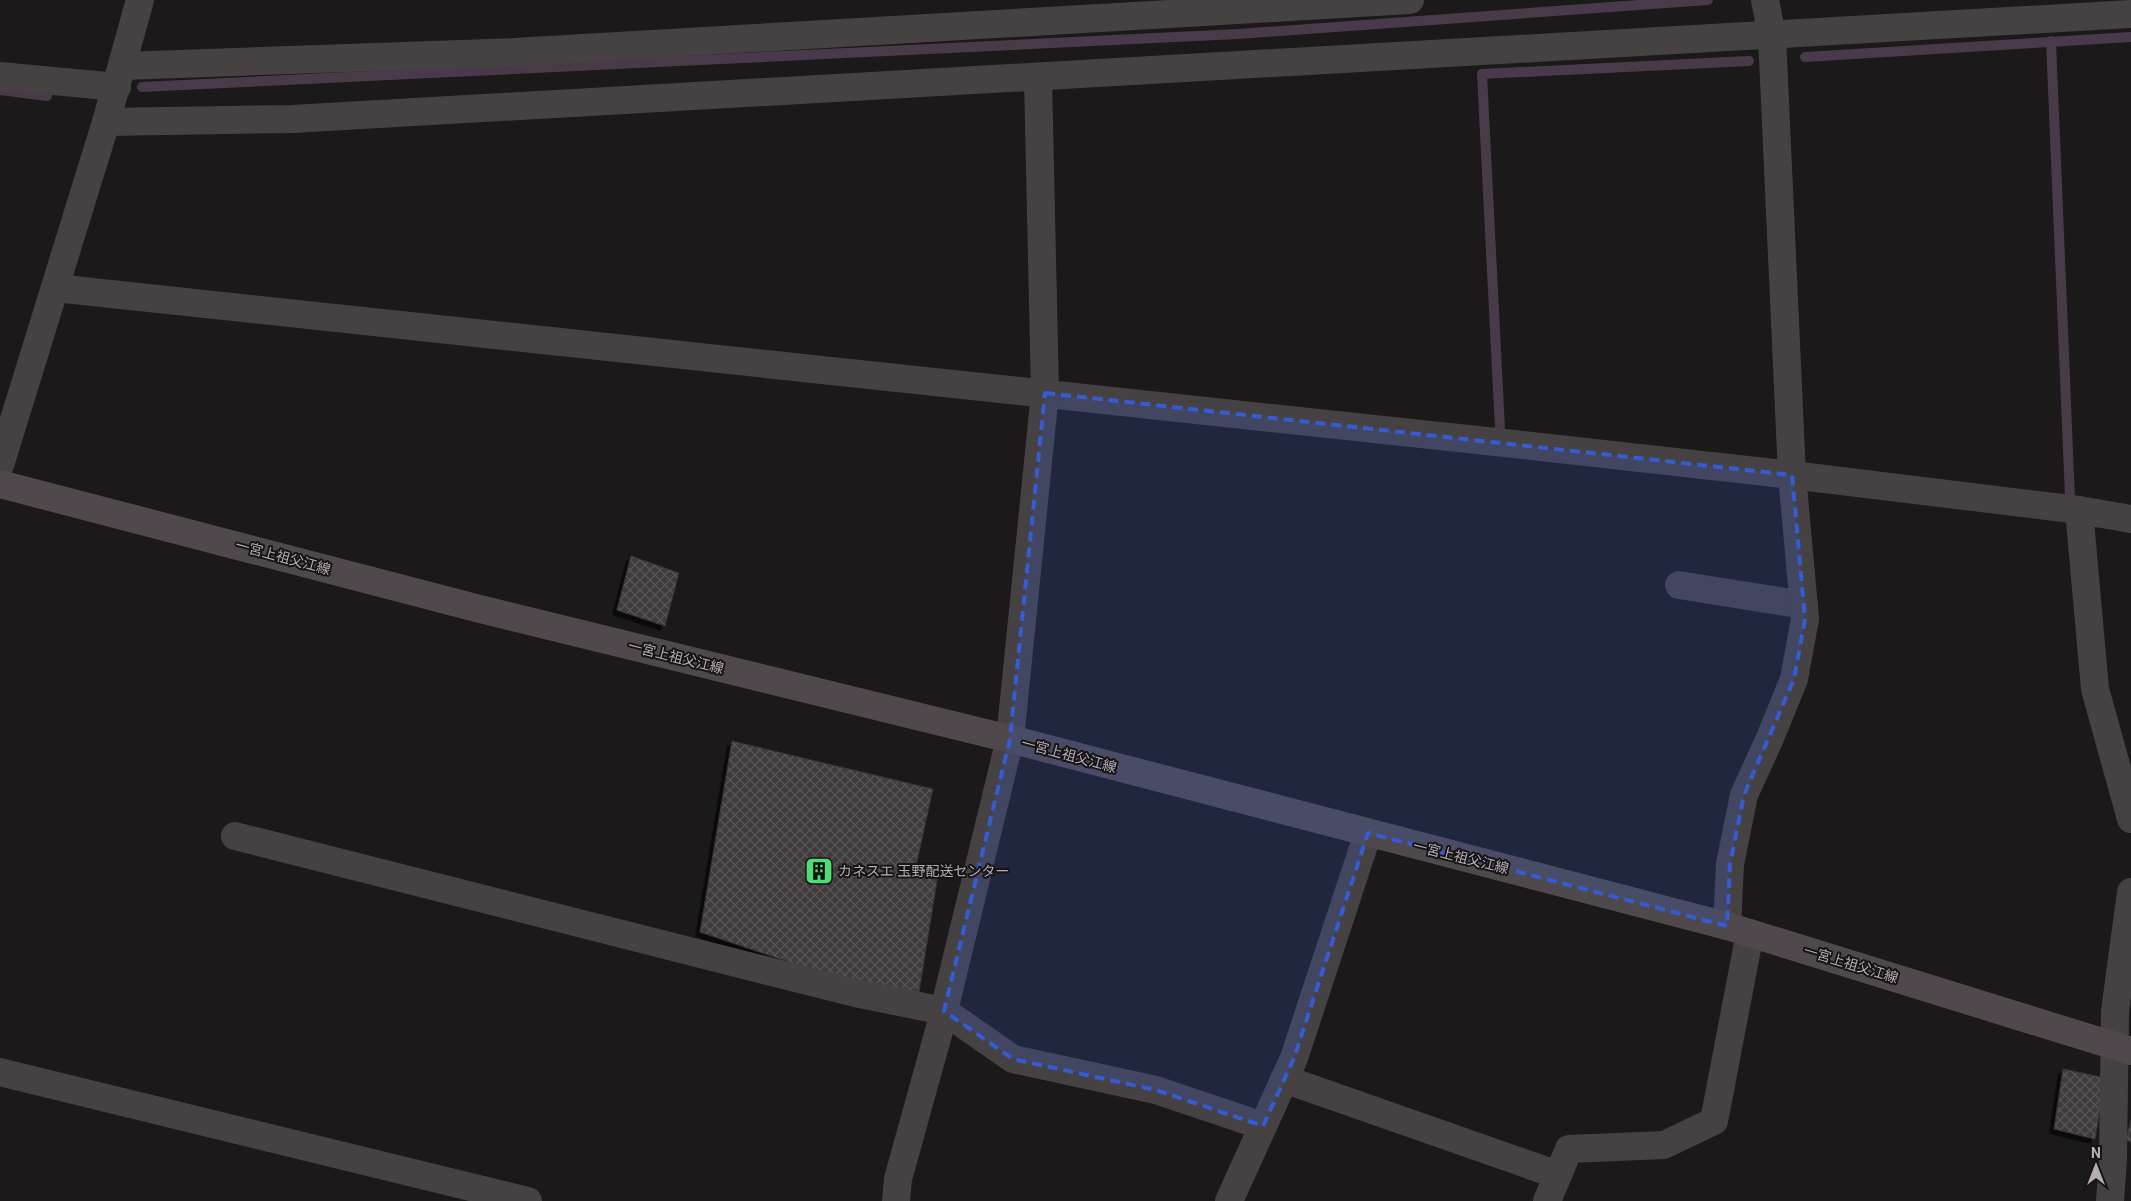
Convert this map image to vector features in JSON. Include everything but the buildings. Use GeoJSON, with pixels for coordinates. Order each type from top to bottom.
{"type":"FeatureCollection","features":[{"type":"Feature","properties":{"kind":"main road","name":"一宮上祖父江線"},"geometry":{"type":"LineString","coordinates":[[0,484],[489,611],[1010,739],[1739,930],[2122,1048]]}},
{"type":"Feature","properties":{"kind":"street"},"geometry":{"type":"LineString","coordinates":[[0,466],[120,77],[140,0]]}},
{"type":"Feature","properties":{"kind":"street"},"geometry":{"type":"LineString","coordinates":[[0,76],[120,77],[523,51],[1410,0]]}},
{"type":"Feature","properties":{"kind":"street"},"geometry":{"type":"LineString","coordinates":[[1547,1201],[1569,1148],[1664,1145],[1714,1121],[1739,930],[1730,864],[1744,795],[1794,679],[1805,618],[1792,475],[1772,36],[1765,0]]}},
{"type":"Feature","properties":{"kind":"street"},"geometry":{"type":"LineString","coordinates":[[106,122],[292,120],[2131,14]]}},
{"type":"Feature","properties":{"kind":"street"},"geometry":{"type":"LineString","coordinates":[[896,1201],[898,1179],[944,1011],[1010,739],[1045,393],[1038,78]]}},
{"type":"Feature","properties":{"kind":"street"},"geometry":{"type":"LineString","coordinates":[[55,288],[1045,393],[1792,475],[2079,510],[2131,519]]}},
{"type":"Feature","properties":{"kind":"street"},"geometry":{"type":"LineString","coordinates":[[2079,510],[2095,689],[2131,819]]}},
{"type":"Feature","properties":{"kind":"street"},"geometry":{"type":"LineString","coordinates":[[1679,585],[1804,605]]}},
{"type":"Feature","properties":{"kind":"street"},"geometry":{"type":"LineString","coordinates":[[1229,1201],[1294,1058],[1368,833]]}},
{"type":"Feature","properties":{"kind":"street"},"geometry":{"type":"LineString","coordinates":[[235,836],[855,993],[944,1011],[1013,1059],[1156,1090],[1263,1126]]}},
{"type":"Feature","properties":{"kind":"street"},"geometry":{"type":"LineString","coordinates":[[2110,1201],[2122,1048],[2115,1011],[2131,892]]}},
{"type":"Feature","properties":{"kind":"street"},"geometry":{"type":"LineString","coordinates":[[0,1072],[528,1201]]}},
{"type":"Feature","properties":{"kind":"street"},"geometry":{"type":"LineString","coordinates":[[1284,1079],[1558,1175]]}},
{"type":"Feature","properties":{"kind":"highlighted area"},"geometry":{"type":"Polygon","coordinates":[[[1045,393],[1792,475],[1805,619],[1794,679],[1744,795],[1730,864],[1727,926],[1368,833],[1294,1058],[1263,1126],[1156,1090],[1013,1059],[944,1011],[1010,739],[1045,393]]]}},
{"type":"Feature","properties":{"kind":"waterway"},"geometry":{"type":"LineString","coordinates":[[142,87],[1238,34],[1708,0]]}},
{"type":"Feature","properties":{"kind":"waterway"},"geometry":{"type":"LineString","coordinates":[[1805,57],[2131,37]]}},
{"type":"Feature","properties":{"kind":"waterway"},"geometry":{"type":"LineString","coordinates":[[2051,41],[2070,498]]}},
{"type":"Feature","properties":{"kind":"waterway"},"geometry":{"type":"LineString","coordinates":[[1500,429],[1482,74],[1749,61]]}},
{"type":"Feature","properties":{"kind":"waterway"},"geometry":{"type":"LineString","coordinates":[[0,90],[47,96]]}},
{"type":"Feature","properties":{"kind":"place","name":"カネスエ 玉野配送センター"},"geometry":{"type":"Point","coordinates":[819,871]}}]}
